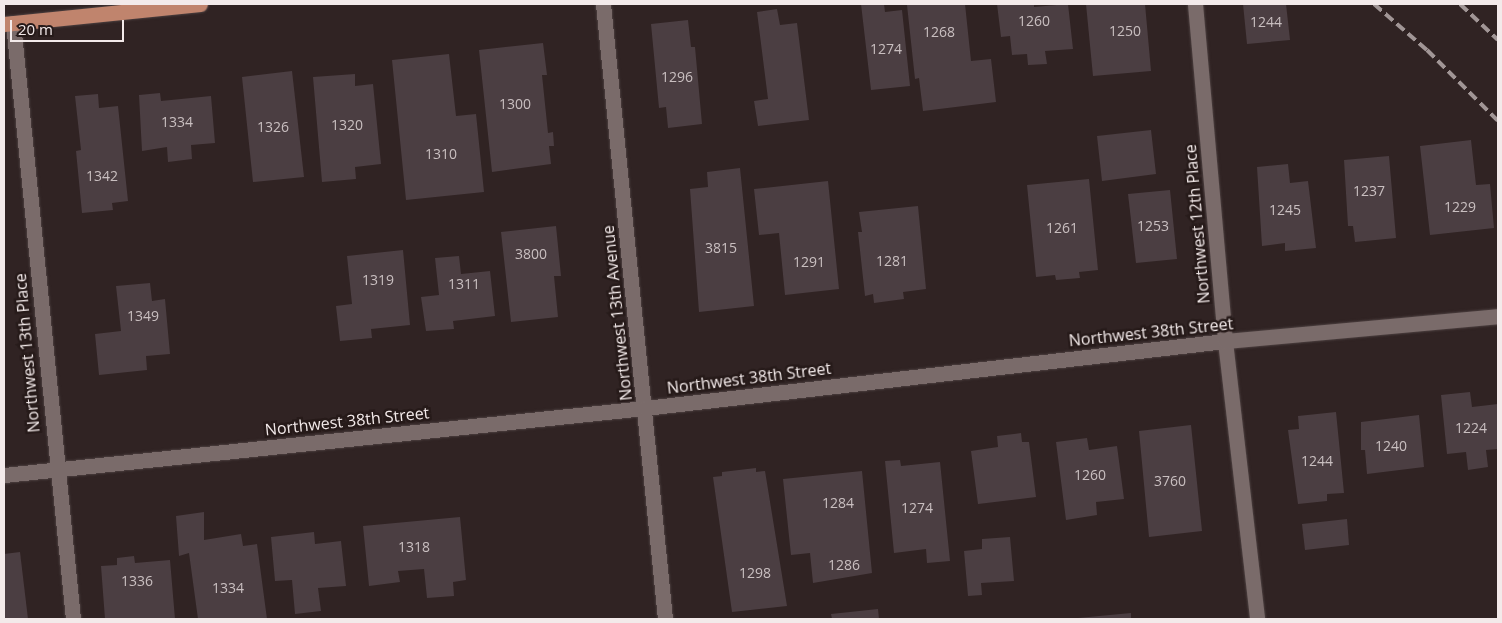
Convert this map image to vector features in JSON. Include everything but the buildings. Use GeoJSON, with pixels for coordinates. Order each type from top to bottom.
{"type":"FeatureCollection","features":[{"type":"Feature","properties":{"kind":"main road"},"geometry":{"type":"LineString","coordinates":[[8,23],[200,4]]}},
{"type":"Feature","properties":{"kind":"street","name":"Northwest 13th Avenue"},"geometry":{"type":"LineString","coordinates":[[603,4],[665,619]]}},
{"type":"Feature","properties":{"kind":"street","name":"Northwest 12th Place"},"geometry":{"type":"LineString","coordinates":[[1195,4],[1225,341],[1257,619]]}},
{"type":"Feature","properties":{"kind":"street","name":"Northwest 13th Place"},"geometry":{"type":"LineString","coordinates":[[8,23],[73,619]]}},
{"type":"Feature","properties":{"kind":"street","name":"Northwest 38th Street"},"geometry":{"type":"LineString","coordinates":[[4,475],[645,408],[1225,341],[1498,316]]}},
{"type":"Feature","properties":{"kind":"railway"},"geometry":{"type":"LineString","coordinates":[[1374,4],[1427,50],[1498,121]]}},
{"type":"Feature","properties":{"kind":"railway"},"geometry":{"type":"LineString","coordinates":[[1460,4],[1498,40]]}}]}
